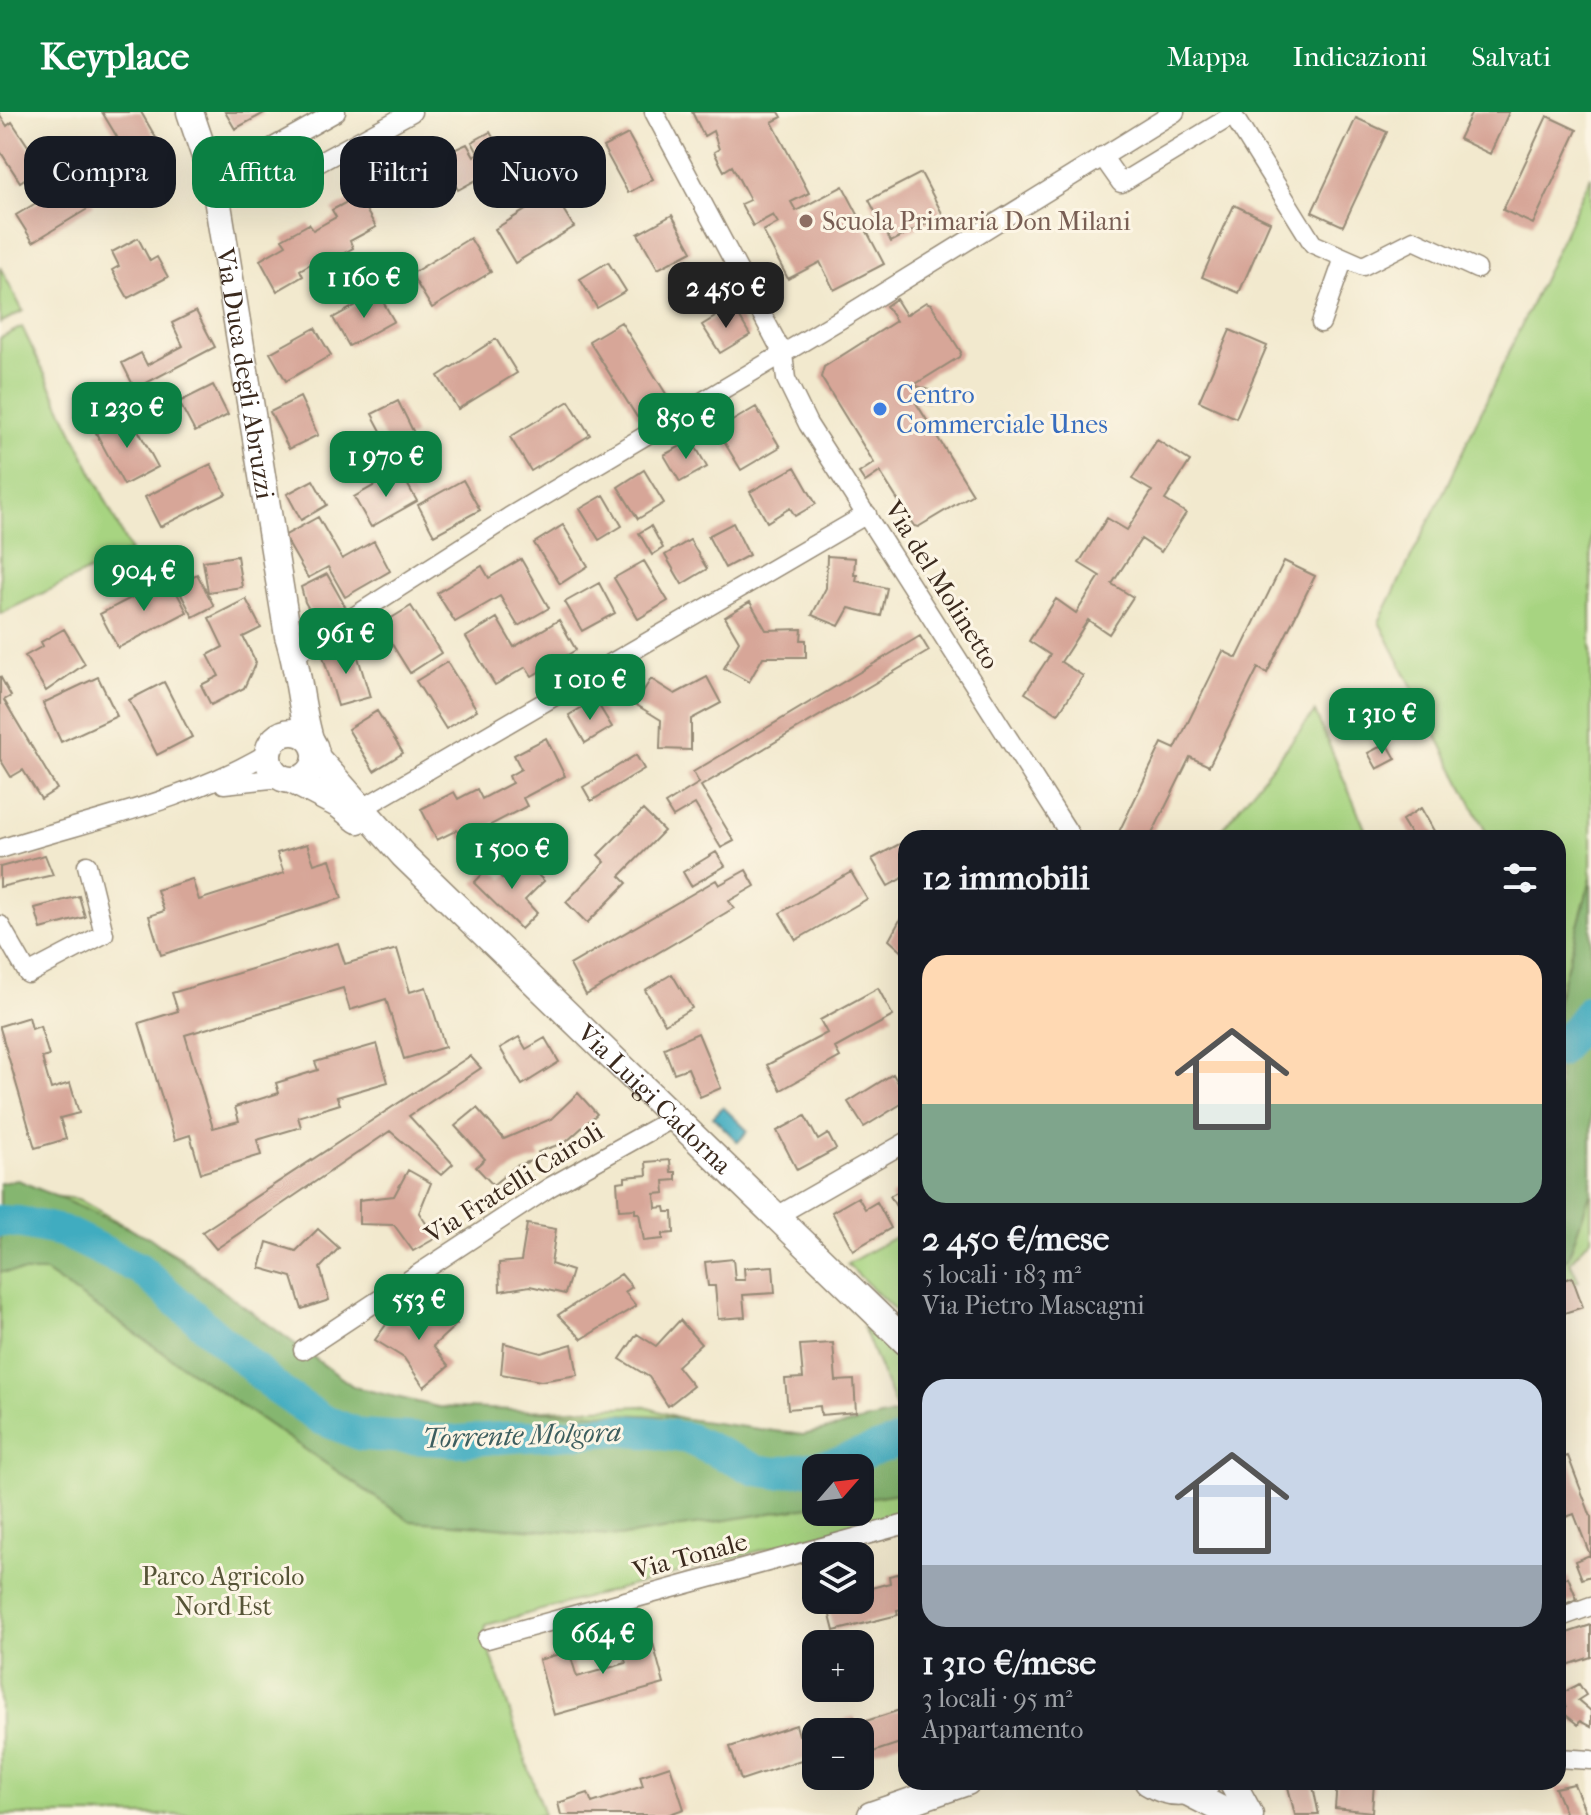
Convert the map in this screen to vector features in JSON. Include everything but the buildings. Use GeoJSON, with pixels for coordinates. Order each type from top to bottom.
{"type":"FeatureCollection","features":[{"type":"Feature","properties":{"kind":"street","name":"Via Duca degli Abruzzi"},"geometry":{"type":"LineString","coordinates":[[190,112],[198,136]]}},
{"type":"Feature","properties":{"kind":"street"},"geometry":{"type":"LineString","coordinates":[[293,136],[336,112]]}},
{"type":"Feature","properties":{"kind":"street"},"geometry":{"type":"LineString","coordinates":[[324,160],[412,112]]}},
{"type":"Feature","properties":{"kind":"street","name":"Via del Molinetto"},"geometry":{"type":"LineString","coordinates":[[654,112],[783,354],[786,379],[808,424],[1067,830]]}},
{"type":"Feature","properties":{"kind":"street"},"geometry":{"type":"LineString","coordinates":[[291,646],[783,354],[1175,112]]}},
{"type":"Feature","properties":{"kind":"street"},"geometry":{"type":"LineString","coordinates":[[1102,156],[1121,183],[1232,114],[1313,244],[1363,266],[1414,240],[1477,269]]}},
{"type":"Feature","properties":{"kind":"street","name":"Via Duca degli Abruzzi"},"geometry":{"type":"LineString","coordinates":[[219,208],[301,710],[314,749]]}},
{"type":"Feature","properties":{"kind":"street"},"geometry":{"type":"LineString","coordinates":[[1321,323],[1344,258]]}},
{"type":"Feature","properties":{"kind":"street"},"geometry":{"type":"LineString","coordinates":[[363,808],[867,514]]}},
{"type":"Feature","properties":{"kind":"street","name":"Via Duca degli Abruzzi"},"geometry":{"type":"LineString","coordinates":[[274,744],[291,646]]}},
{"type":"Feature","properties":{"kind":"street"},"geometry":{"type":"LineString","coordinates":[[0,849],[202,787],[300,780],[311,772],[314,749],[296,732],[202,787]]}},
{"type":"Feature","properties":{"kind":"street"},"geometry":{"type":"LineString","coordinates":[[274,744],[271,767],[287,779]]}},
{"type":"Feature","properties":{"kind":"street","name":"Via Luigi Cadorna"},"geometry":{"type":"LineString","coordinates":[[314,749],[403,855],[898,1334]]}},
{"type":"Feature","properties":{"kind":"street","name":"Via Luigi Cadorna"},"geometry":{"type":"LineString","coordinates":[[287,779],[339,805],[403,855]]}},
{"type":"Feature","properties":{"kind":"street"},"geometry":{"type":"LineString","coordinates":[[0,925],[28,974],[104,934],[87,865]]}},
{"type":"Feature","properties":{"kind":"street","name":"Via Fratelli Cairoli"},"geometry":{"type":"LineString","coordinates":[[303,1350],[550,1187],[675,1117]]}},
{"type":"Feature","properties":{"kind":"street"},"geometry":{"type":"LineString","coordinates":[[775,1217],[898,1147]]}},
{"type":"Feature","properties":{"kind":"street","name":"Via Tonale"},"geometry":{"type":"LineString","coordinates":[[487,1639],[898,1526]]}},
{"type":"Feature","properties":{"kind":"street"},"geometry":{"type":"LineString","coordinates":[[1566,1615],[1591,1606]]}},
{"type":"Feature","properties":{"kind":"street"},"geometry":{"type":"LineString","coordinates":[[1566,1758],[1591,1760]]}},
{"type":"Feature","properties":{"kind":"street"},"geometry":{"type":"LineString","coordinates":[[876,1814],[944,1790]]}},
{"type":"Feature","properties":{"kind":"street"},"geometry":{"type":"LineString","coordinates":[[1201,1790],[1232,1815]]}},
{"type":"Feature","properties":{"kind":"street"},"geometry":{"type":"LineString","coordinates":[[1236,1790],[1250,1815]]}},
{"type":"Feature","properties":{"kind":"green space"},"geometry":{"type":"Polygon","coordinates":[[[1591,176],[1591,1238],[1570,1262],[1579,1281],[1566,1285],[1566,830],[1485,830],[1379,622],[1446,487],[1591,176]]]}},
{"type":"Feature","properties":{"kind":"green space"},"geometry":{"type":"Polygon","coordinates":[[[0,267],[23,311],[0,323],[0,267]]]}},
{"type":"Feature","properties":{"kind":"green space"},"geometry":{"type":"Polygon","coordinates":[[[22,327],[130,551],[0,614],[0,338],[22,327]]]}},
{"type":"Feature","properties":{"kind":"green space"},"geometry":{"type":"Polygon","coordinates":[[[1315,712],[1366,830],[1221,830],[1315,712]]]}},
{"type":"Feature","properties":{"kind":"green space"},"geometry":{"type":"Polygon","coordinates":[[[1591,878],[1591,1191],[1566,1259],[1566,970],[1591,878]]]}},
{"type":"Feature","properties":{"kind":"green space"},"geometry":{"type":"Polygon","coordinates":[[[18,1180],[149,1237],[354,1387],[438,1407],[665,1416],[803,1435],[898,1413],[898,1493],[874,1497],[874,1454],[802,1454],[802,1508],[624,1536],[410,1521],[45,1272],[0,1272],[0,1183],[18,1180]]]}},
{"type":"Feature","properties":{"kind":"green space","name":"Parco Agricolo Nord Est"},"geometry":{"type":"Polygon","coordinates":[[[0,1190],[78,1199],[182,1258],[290,1346],[310,1375],[429,1415],[642,1406],[769,1445],[898,1424],[898,1513],[874,1520],[874,1454],[802,1454],[802,1526],[851,1526],[486,1625],[491,1655],[544,1815],[0,1815],[0,1190]]]}},
{"type":"Feature","properties":{"kind":"green space","name":"Parco Agricolo Nord Est"},"geometry":{"type":"Polygon","coordinates":[[[898,1235],[898,1313],[847,1264],[898,1235]]]}},
{"type":"Feature","properties":{"kind":"green space","name":"Parco Agricolo Nord Est"},"geometry":{"type":"Polygon","coordinates":[[[898,1314],[898,1413],[863,1327],[898,1314]]]}},
{"type":"Feature","properties":{"kind":"water"},"geometry":{"type":"Polygon","coordinates":[[[723,1107],[748,1131],[738,1142],[713,1117],[723,1107]]]}},
{"type":"Feature","properties":{"kind":"waterway","name":"Torrente Molgora"},"geometry":{"type":"LineString","coordinates":[[1566,1042],[1591,1009]]}},
{"type":"Feature","properties":{"kind":"waterway","name":"Torrente Molgora"},"geometry":{"type":"LineString","coordinates":[[0,1221],[62,1231],[140,1269],[281,1392],[321,1419],[361,1435],[457,1441],[616,1430],[655,1433],[687,1438],[756,1470],[777,1473],[833,1464],[898,1442]]}},
{"type":"Feature","properties":{"kind":"place","name":"Scuola Primaria Don Milani"},"geometry":{"type":"Point","coordinates":[806,221]}},
{"type":"Feature","properties":{"kind":"place","name":"Centro Commerciale Unes"},"geometry":{"type":"Point","coordinates":[880,409]}}]}
